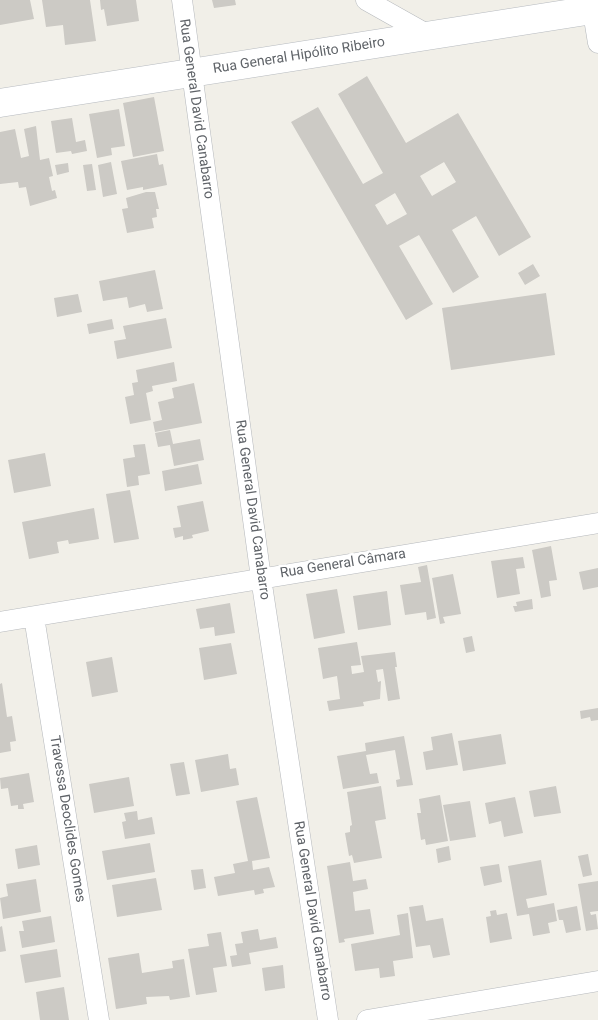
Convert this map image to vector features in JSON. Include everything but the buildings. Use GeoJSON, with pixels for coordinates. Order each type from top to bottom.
{"type":"FeatureCollection","features":[{"type":"Feature","properties":{"kind":"street","name":"Rua General David Canabarro"},"geometry":{"type":"LineString","coordinates":[[182,0],[261,578],[328,1020]]}},
{"type":"Feature","properties":{"kind":"street"},"geometry":{"type":"LineString","coordinates":[[366,0],[430,36]]}},
{"type":"Feature","properties":{"kind":"street","name":"Rua General Hipólito Ribeiro"},"geometry":{"type":"LineString","coordinates":[[0,103],[430,36],[594,6]]}},
{"type":"Feature","properties":{"kind":"street"},"geometry":{"type":"LineString","coordinates":[[594,6],[598,43]]}},
{"type":"Feature","properties":{"kind":"street","name":"Rua General Câmara"},"geometry":{"type":"LineString","coordinates":[[0,622],[598,523]]}},
{"type":"Feature","properties":{"kind":"street","name":"Travessa Deoclides Gomes"},"geometry":{"type":"LineString","coordinates":[[34,617],[99,1020]]}},
{"type":"Feature","properties":{"kind":"street"},"geometry":{"type":"LineString","coordinates":[[367,1020],[598,981]]}}]}
